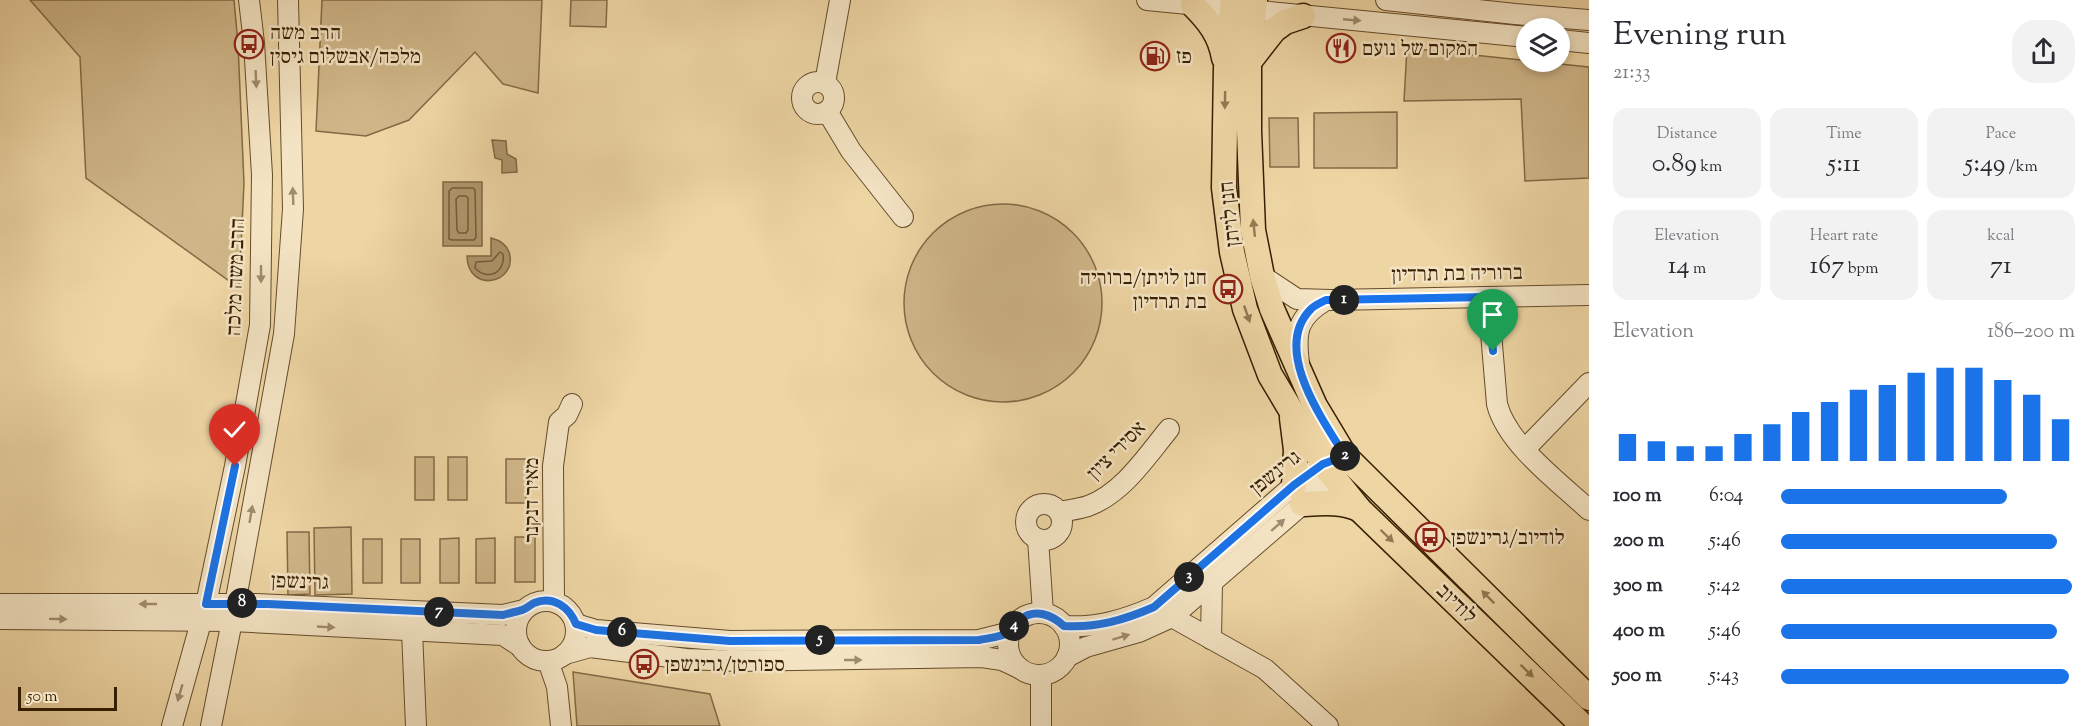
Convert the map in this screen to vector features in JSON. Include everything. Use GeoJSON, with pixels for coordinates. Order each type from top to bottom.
{"type":"FeatureCollection","features":[{"type":"Feature","properties":{"kind":"main road"},"geometry":{"type":"LineString","coordinates":[[1193,5],[1212,26],[1221,41],[1226,68]]}},
{"type":"Feature","properties":{"kind":"main road","name":"חנן לויתן"},"geometry":{"type":"LineString","coordinates":[[1243,5],[1249,62],[1253,230],[1262,276],[1272,309],[1315,406],[1334,465]]}},
{"type":"Feature","properties":{"kind":"main road","name":"חנן לויתן"},"geometry":{"type":"LineString","coordinates":[[1243,5],[1226,68],[1224,188],[1232,252],[1245,309],[1270,375],[1334,465]]}},
{"type":"Feature","properties":{"kind":"main road"},"geometry":{"type":"LineString","coordinates":[[1249,62],[1274,30],[1285,22],[1303,16]]}},
{"type":"Feature","properties":{"kind":"main road"},"geometry":{"type":"LineString","coordinates":[[1291,407],[1298,495],[1348,504],[1359,509]]}},
{"type":"Feature","properties":{"kind":"main road","name":"לודיוב"},"geometry":{"type":"LineString","coordinates":[[1334,465],[1359,509],[1583,726]]}},
{"type":"Feature","properties":{"kind":"main road","name":"לודיוב"},"geometry":{"type":"LineString","coordinates":[[1334,465],[1589,698]]}},
{"type":"Feature","properties":{"kind":"street","name":"הרב משה מלכה"},"geometry":{"type":"LineString","coordinates":[[172,726],[213,573],[260,325],[261,175],[249,0]]}},
{"type":"Feature","properties":{"kind":"street"},"geometry":{"type":"LineString","coordinates":[[211,726],[284,333],[293,209],[288,0]]}},
{"type":"Feature","properties":{"kind":"street"},"geometry":{"type":"LineString","coordinates":[[819,83],[828,0]]}},
{"type":"Feature","properties":{"kind":"street"},"geometry":{"type":"LineString","coordinates":[[819,83],[840,0]]}},
{"type":"Feature","properties":{"kind":"street"},"geometry":{"type":"LineString","coordinates":[[1148,0],[1193,5],[1243,5],[1303,16],[1516,36]]}},
{"type":"Feature","properties":{"kind":"street"},"geometry":{"type":"LineString","coordinates":[[1386,0],[1589,20]]}},
{"type":"Feature","properties":{"kind":"street"},"geometry":{"type":"LineString","coordinates":[[1570,41],[1589,43]]}},
{"type":"Feature","properties":{"kind":"street"},"geometry":{"type":"LineString","coordinates":[[819,83],[829,87],[833,96],[830,107],[822,113],[811,112],[803,104],[802,93],[805,88],[819,83]]}},
{"type":"Feature","properties":{"kind":"street"},"geometry":{"type":"LineString","coordinates":[[826,111],[851,151],[903,217]]}},
{"type":"Feature","properties":{"kind":"street","name":"ברוריה בת תרדיון"},"geometry":{"type":"LineString","coordinates":[[1262,276],[1297,299],[1589,295]]}},
{"type":"Feature","properties":{"kind":"street"},"geometry":{"type":"LineString","coordinates":[[1488,297],[1500,418],[1507,430],[1525,449],[1589,510]]}},
{"type":"Feature","properties":{"kind":"street"},"geometry":{"type":"LineString","coordinates":[[1301,377],[1296,340],[1300,324],[1310,309],[1326,300]]}},
{"type":"Feature","properties":{"kind":"street"},"geometry":{"type":"LineString","coordinates":[[1525,449],[1587,388]]}},
{"type":"Feature","properties":{"kind":"street","name":"מאיר דנקנר"},"geometry":{"type":"LineString","coordinates":[[554,601],[553,465],[559,422],[567,415],[572,404]]}},
{"type":"Feature","properties":{"kind":"street","name":"אסירי ציון"},"geometry":{"type":"LineString","coordinates":[[1043,614],[1038,539],[1030,533],[1026,521],[1031,510],[1036,506],[1048,504],[1060,512],[1087,507],[1109,495],[1126,480],[1169,429]]}},
{"type":"Feature","properties":{"kind":"street","name":"גרינשפן"},"geometry":{"type":"LineString","coordinates":[[1064,626],[1099,625],[1127,619],[1154,607],[1334,465]]}},
{"type":"Feature","properties":{"kind":"street","name":"גרינשפן"},"geometry":{"type":"LineString","coordinates":[[1067,657],[1086,647],[1138,632],[1172,617],[1212,582],[1298,495]]}},
{"type":"Feature","properties":{"kind":"street"},"geometry":{"type":"LineString","coordinates":[[1038,539],[1050,539],[1057,535],[1063,525],[1060,512]]}},
{"type":"Feature","properties":{"kind":"street"},"geometry":{"type":"LineString","coordinates":[[241,571],[248,587],[268,604]]}},
{"type":"Feature","properties":{"kind":"street"},"geometry":{"type":"LineString","coordinates":[[193,650],[193,640],[177,612],[197,595],[213,573]]}},
{"type":"Feature","properties":{"kind":"street"},"geometry":{"type":"LineString","coordinates":[[1211,639],[1212,582]]}},
{"type":"Feature","properties":{"kind":"street"},"geometry":{"type":"LineString","coordinates":[[561,726],[557,658],[575,640],[576,624],[568,610],[554,601],[543,600],[533,603],[524,610],[517,621],[516,634],[520,646],[536,659],[557,658],[590,647],[686,659],[738,661],[982,657],[1002,660],[1018,668],[1028,673],[1041,675],[1052,672],[1060,666],[1067,657],[1070,646],[1069,636],[1064,626],[1056,618],[1043,614],[1032,614],[1022,618],[1011,632],[1008,650],[1018,668]]}},
{"type":"Feature","properties":{"kind":"street","name":"גרינשפן"},"geometry":{"type":"LineString","coordinates":[[0,604],[177,612]]}},
{"type":"Feature","properties":{"kind":"street","name":"גרינשפן"},"geometry":{"type":"LineString","coordinates":[[0,619],[234,612],[268,604],[503,615],[524,610]]}},
{"type":"Feature","properties":{"kind":"street","name":"גרינשפן"},"geometry":{"type":"LineString","coordinates":[[234,612],[267,624],[503,635],[520,646]]}},
{"type":"Feature","properties":{"kind":"street"},"geometry":{"type":"LineString","coordinates":[[1172,617],[1265,669],[1328,726]]}},
{"type":"Feature","properties":{"kind":"street"},"geometry":{"type":"LineString","coordinates":[[225,655],[249,631],[267,624]]}},
{"type":"Feature","properties":{"kind":"street"},"geometry":{"type":"LineString","coordinates":[[576,624],[596,630],[730,641],[979,640],[1011,632]]}},
{"type":"Feature","properties":{"kind":"street"},"geometry":{"type":"LineString","coordinates":[[412,631],[416,726]]}},
{"type":"Feature","properties":{"kind":"street"},"geometry":{"type":"LineString","coordinates":[[1041,675],[1041,726]]}},
{"type":"Feature","properties":{"kind":"shaded area"},"geometry":{"type":"Polygon","coordinates":[[[30,0],[234,0],[244,183],[239,288],[86,178],[80,57],[30,0]]]}},
{"type":"Feature","properties":{"kind":"shaded area"},"geometry":{"type":"Polygon","coordinates":[[[322,0],[542,0],[538,93],[503,84],[475,52],[409,120],[366,136],[316,131],[322,0]]]}},
{"type":"Feature","properties":{"kind":"shaded area"},"geometry":{"type":"Polygon","coordinates":[[[571,0],[607,0],[606,27],[570,26],[571,0]]]}},
{"type":"Feature","properties":{"kind":"shaded area"},"geometry":{"type":"Polygon","coordinates":[[[1407,48],[1516,59],[1516,72],[1570,72],[1570,65],[1589,67],[1589,178],[1525,181],[1521,99],[1404,101],[1407,48]]]}},
{"type":"Feature","properties":{"kind":"shaded area"},"geometry":{"type":"Polygon","coordinates":[[[1397,112],[1397,168],[1314,168],[1314,113],[1397,112]]]}},
{"type":"Feature","properties":{"kind":"shaded area"},"geometry":{"type":"Polygon","coordinates":[[[1269,118],[1298,118],[1299,167],[1270,167],[1269,118]]]}},
{"type":"Feature","properties":{"kind":"shaded area"},"geometry":{"type":"Polygon","coordinates":[[[1003,204],[1032,208],[1050,216],[1073,233],[1090,256],[1098,274],[1102,303],[1098,332],[1090,350],[1073,373],[1050,390],[1032,398],[1003,402],[974,398],[956,390],[933,373],[916,350],[908,332],[904,303],[908,274],[916,256],[933,233],[956,216],[974,208],[1003,204]]]}},
{"type":"Feature","properties":{"kind":"shaded area"},"geometry":{"type":"Polygon","coordinates":[[[415,457],[434,457],[434,500],[415,500],[415,457]]]}},
{"type":"Feature","properties":{"kind":"shaded area"},"geometry":{"type":"Polygon","coordinates":[[[448,457],[467,457],[467,500],[448,500],[448,457]]]}},
{"type":"Feature","properties":{"kind":"shaded area"},"geometry":{"type":"Polygon","coordinates":[[[506,459],[526,459],[526,503],[506,503],[506,459]]]}},
{"type":"Feature","properties":{"kind":"shaded area"},"geometry":{"type":"Polygon","coordinates":[[[351,527],[352,594],[315,595],[314,528],[351,527]]]}},
{"type":"Feature","properties":{"kind":"shaded area"},"geometry":{"type":"Polygon","coordinates":[[[287,532],[309,532],[310,594],[288,595],[287,532]]]}},
{"type":"Feature","properties":{"kind":"shaded area"},"geometry":{"type":"Polygon","coordinates":[[[515,537],[535,537],[535,582],[515,582],[515,537]]]}},
{"type":"Feature","properties":{"kind":"shaded area"},"geometry":{"type":"Polygon","coordinates":[[[459,538],[459,583],[440,583],[440,539],[459,538]]]}},
{"type":"Feature","properties":{"kind":"shaded area"},"geometry":{"type":"Polygon","coordinates":[[[495,538],[495,583],[476,583],[476,539],[495,538]]]}},
{"type":"Feature","properties":{"kind":"shaded area"},"geometry":{"type":"Polygon","coordinates":[[[363,539],[382,539],[382,583],[363,583],[363,539]]]}},
{"type":"Feature","properties":{"kind":"shaded area"},"geometry":{"type":"Polygon","coordinates":[[[401,539],[420,539],[420,583],[401,583],[401,539]]]}},
{"type":"Feature","properties":{"kind":"shaded area"},"geometry":{"type":"Polygon","coordinates":[[[573,672],[710,694],[720,726],[577,726],[573,672]]]}},
{"type":"Feature","properties":{"kind":"water"},"geometry":{"type":"Polygon","coordinates":[[[492,140],[506,141],[507,154],[516,159],[517,172],[502,173],[502,160],[495,158],[492,140]]]}},
{"type":"Feature","properties":{"kind":"water"},"geometry":{"type":"Polygon","coordinates":[[[443,182],[482,182],[482,246],[443,246],[443,182]]]}},
{"type":"Feature","properties":{"kind":"water"},"geometry":{"type":"Polygon","coordinates":[[[491,238],[506,247],[510,263],[507,271],[500,277],[483,280],[475,276],[467,256],[491,256],[491,238]]]}},
{"type":"Feature","properties":{"kind":"place","name":"הרב משה מלכה/אבשלום גיסין"},"geometry":{"type":"Point","coordinates":[249,44]}},
{"type":"Feature","properties":{"kind":"place","name":"המקום של נועם"},"geometry":{"type":"Point","coordinates":[1341,48]}},
{"type":"Feature","properties":{"kind":"place","name":"פז"},"geometry":{"type":"Point","coordinates":[1155,56]}},
{"type":"Feature","properties":{"kind":"place","name":"חנן לויתן/ברוריה בת תרדיון"},"geometry":{"type":"Point","coordinates":[1228,289]}},
{"type":"Feature","properties":{"kind":"place","name":"לודיוב/גרינשפן"},"geometry":{"type":"Point","coordinates":[1430,537]}},
{"type":"Feature","properties":{"kind":"place","name":"ספורטן/גרינשפן"},"geometry":{"type":"Point","coordinates":[644,664]}},
{"type":"Feature","properties":{"kind":"route"},"geometry":{"type":"LineString","coordinates":[[235,466],[206,604],[268,604],[503,615],[524,610],[533,603],[543,600],[554,601],[564,606],[576,624],[596,630],[730,641],[979,640],[1011,632],[1014,625],[1022,618],[1032,614],[1043,614],[1056,618],[1064,626],[1081,627],[1127,619],[1154,607],[1294,485],[1323,464],[1345,456],[1315,406],[1301,377],[1296,340],[1300,324],[1310,309],[1326,300],[1488,297],[1493,351]]}}]}
